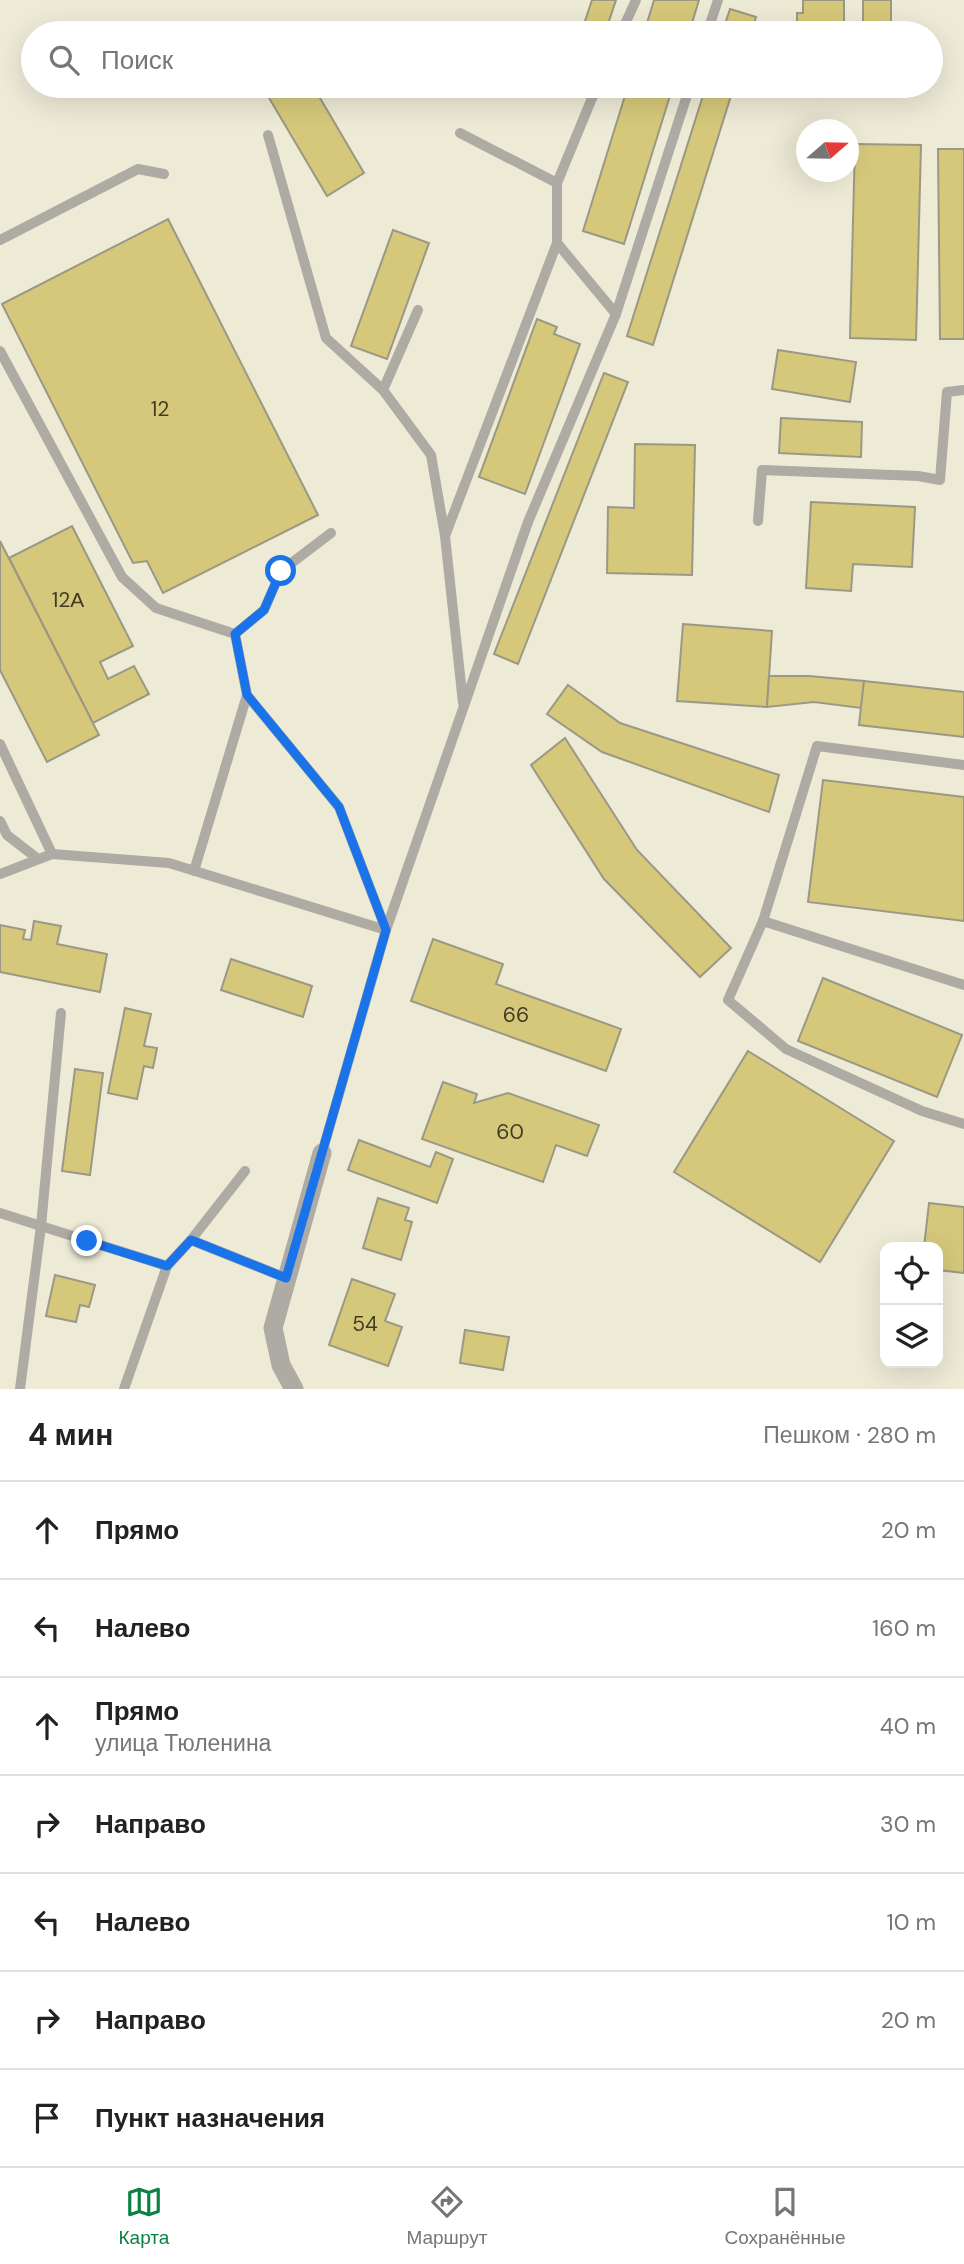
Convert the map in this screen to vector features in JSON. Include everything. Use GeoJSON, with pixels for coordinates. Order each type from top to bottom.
{"type":"FeatureCollection","features":[{"type":"Feature","properties":{"kind":"street"},"geometry":{"type":"LineString","coordinates":[[294,1389],[281,1365],[273,1328],[322,1153]]}},
{"type":"Feature","properties":{"kind":"lane"},"geometry":{"type":"LineString","coordinates":[[626,21],[636,0]]}},
{"type":"Feature","properties":{"kind":"lane"},"geometry":{"type":"LineString","coordinates":[[711,21],[718,0]]}},
{"type":"Feature","properties":{"kind":"lane"},"geometry":{"type":"LineString","coordinates":[[445,536],[557,243],[558,183],[592,98]]}},
{"type":"Feature","properties":{"kind":"lane"},"geometry":{"type":"LineString","coordinates":[[322,1153],[386,930],[528,522],[616,314],[686,98]]}},
{"type":"Feature","properties":{"kind":"lane"},"geometry":{"type":"LineString","coordinates":[[460,133],[558,183]]}},
{"type":"Feature","properties":{"kind":"lane"},"geometry":{"type":"LineString","coordinates":[[268,135],[327,338],[383,390],[430,455],[445,536],[464,707]]}},
{"type":"Feature","properties":{"kind":"lane"},"geometry":{"type":"LineString","coordinates":[[0,240],[138,169],[163,174]]}},
{"type":"Feature","properties":{"kind":"lane"},"geometry":{"type":"LineString","coordinates":[[557,243],[616,314]]}},
{"type":"Feature","properties":{"kind":"lane"},"geometry":{"type":"LineString","coordinates":[[383,390],[418,310]]}},
{"type":"Feature","properties":{"kind":"lane"},"geometry":{"type":"LineString","coordinates":[[0,351],[122,577],[156,608],[235,634]]}},
{"type":"Feature","properties":{"kind":"lane"},"geometry":{"type":"LineString","coordinates":[[758,522],[762,470],[918,476],[940,480],[947,391],[964,390]]}},
{"type":"Feature","properties":{"kind":"lane"},"geometry":{"type":"LineString","coordinates":[[235,634],[264,610],[281,571],[331,533]]}},
{"type":"Feature","properties":{"kind":"lane"},"geometry":{"type":"LineString","coordinates":[[194,871],[247,695],[235,634]]}},
{"type":"Feature","properties":{"kind":"lane"},"geometry":{"type":"LineString","coordinates":[[247,695],[339,807],[386,930]]}},
{"type":"Feature","properties":{"kind":"lane"},"geometry":{"type":"LineString","coordinates":[[0,744],[52,854]]}},
{"type":"Feature","properties":{"kind":"lane"},"geometry":{"type":"LineString","coordinates":[[964,765],[817,746],[763,921],[728,1000],[786,1049],[922,1111],[964,1124]]}},
{"type":"Feature","properties":{"kind":"lane"},"geometry":{"type":"LineString","coordinates":[[0,821],[7,835],[38,859]]}},
{"type":"Feature","properties":{"kind":"lane"},"geometry":{"type":"LineString","coordinates":[[0,874],[52,854],[169,863],[386,930]]}},
{"type":"Feature","properties":{"kind":"lane"},"geometry":{"type":"LineString","coordinates":[[763,921],[964,985]]}},
{"type":"Feature","properties":{"kind":"lane"},"geometry":{"type":"LineString","coordinates":[[20,1389],[41,1226],[61,1013]]}},
{"type":"Feature","properties":{"kind":"lane"},"geometry":{"type":"LineString","coordinates":[[124,1389],[167,1266],[245,1171]]}},
{"type":"Feature","properties":{"kind":"lane"},"geometry":{"type":"LineString","coordinates":[[0,1213],[167,1266]]}},
{"type":"Feature","properties":{"kind":"lane"},"geometry":{"type":"LineString","coordinates":[[191,1240],[286,1278]]}},
{"type":"Feature","properties":{"kind":"building"},"geometry":{"type":"Polygon","coordinates":[[[592,0],[616,0],[609,21],[585,21],[592,0]]]}},
{"type":"Feature","properties":{"kind":"building"},"geometry":{"type":"Polygon","coordinates":[[[654,0],[699,0],[693,21],[648,21],[654,0]]]}},
{"type":"Feature","properties":{"kind":"building"},"geometry":{"type":"Polygon","coordinates":[[[803,0],[844,0],[844,21],[797,21],[797,13],[803,13],[803,0]]]}},
{"type":"Feature","properties":{"kind":"building"},"geometry":{"type":"Polygon","coordinates":[[[863,0],[891,0],[891,21],[863,21],[863,0]]]}},
{"type":"Feature","properties":{"kind":"building"},"geometry":{"type":"Polygon","coordinates":[[[730,9],[756,17],[755,21],[726,21],[730,9]]]}},
{"type":"Feature","properties":{"kind":"building"},"geometry":{"type":"Polygon","coordinates":[[[269,98],[320,98],[364,173],[327,196],[269,98]]]}},
{"type":"Feature","properties":{"kind":"building"},"geometry":{"type":"Polygon","coordinates":[[[624,98],[669,98],[624,244],[583,231],[624,98]]]}},
{"type":"Feature","properties":{"kind":"building"},"geometry":{"type":"Polygon","coordinates":[[[702,98],[730,98],[653,345],[627,336],[702,98]]]}},
{"type":"Feature","properties":{"kind":"building"},"geometry":{"type":"Polygon","coordinates":[[[859,144],[921,145],[916,340],[850,338],[854,182],[859,182],[859,144]]]}},
{"type":"Feature","properties":{"kind":"building"},"geometry":{"type":"Polygon","coordinates":[[[938,149],[964,149],[964,339],[940,339],[938,149]]]}},
{"type":"Feature","properties":{"kind":"building"},"geometry":{"type":"Polygon","coordinates":[[[168,219],[318,515],[163,593],[147,561],[133,563],[2,304],[168,219]]]}},
{"type":"Feature","properties":{"kind":"building"},"geometry":{"type":"Polygon","coordinates":[[[393,230],[429,243],[387,359],[351,346],[393,230]]]}},
{"type":"Feature","properties":{"kind":"building"},"geometry":{"type":"Polygon","coordinates":[[[537,319],[557,327],[554,334],[580,344],[525,494],[479,477],[537,319]]]}},
{"type":"Feature","properties":{"kind":"building"},"geometry":{"type":"Polygon","coordinates":[[[778,350],[856,362],[850,402],[772,389],[778,350]]]}},
{"type":"Feature","properties":{"kind":"building"},"geometry":{"type":"Polygon","coordinates":[[[604,373],[628,382],[518,664],[494,654],[604,373]]]}},
{"type":"Feature","properties":{"kind":"building"},"geometry":{"type":"Polygon","coordinates":[[[781,418],[862,422],[861,457],[779,453],[781,418]]]}},
{"type":"Feature","properties":{"kind":"building"},"geometry":{"type":"Polygon","coordinates":[[[635,444],[695,445],[692,575],[607,573],[608,507],[634,508],[635,444]]]}},
{"type":"Feature","properties":{"kind":"building"},"geometry":{"type":"Polygon","coordinates":[[[811,502],[915,507],[912,567],[853,564],[851,591],[806,588],[811,502]]]}},
{"type":"Feature","properties":{"kind":"building"},"geometry":{"type":"Polygon","coordinates":[[[72,526],[133,646],[100,662],[108,679],[134,666],[149,694],[93,723],[9,558],[72,526]]]}},
{"type":"Feature","properties":{"kind":"building"},"geometry":{"type":"Polygon","coordinates":[[[0,541],[99,735],[47,762],[0,670],[0,541]]]}},
{"type":"Feature","properties":{"kind":"building"},"geometry":{"type":"Polygon","coordinates":[[[683,624],[772,631],[767,707],[677,701],[683,624]]]}},
{"type":"Feature","properties":{"kind":"building"},"geometry":{"type":"Polygon","coordinates":[[[769,676],[809,676],[864,681],[861,708],[814,702],[767,707],[769,676]]]}},
{"type":"Feature","properties":{"kind":"building"},"geometry":{"type":"Polygon","coordinates":[[[864,681],[964,692],[964,737],[859,725],[864,681]]]}},
{"type":"Feature","properties":{"kind":"building"},"geometry":{"type":"Polygon","coordinates":[[[568,685],[620,723],[779,775],[769,812],[602,752],[547,714],[568,685]]]}},
{"type":"Feature","properties":{"kind":"building"},"geometry":{"type":"Polygon","coordinates":[[[565,738],[637,850],[731,948],[700,977],[604,879],[531,765],[565,738]]]}},
{"type":"Feature","properties":{"kind":"building"},"geometry":{"type":"Polygon","coordinates":[[[823,780],[964,797],[964,921],[808,902],[823,780]]]}},
{"type":"Feature","properties":{"kind":"building"},"geometry":{"type":"Polygon","coordinates":[[[34,921],[61,926],[57,944],[107,954],[100,992],[0,972],[0,925],[25,930],[23,939],[31,940],[34,921]]]}},
{"type":"Feature","properties":{"kind":"building"},"geometry":{"type":"Polygon","coordinates":[[[433,939],[503,964],[496,984],[621,1029],[606,1071],[411,1001],[433,939]]]}},
{"type":"Feature","properties":{"kind":"building"},"geometry":{"type":"Polygon","coordinates":[[[231,959],[312,986],[303,1017],[221,990],[231,959]]]}},
{"type":"Feature","properties":{"kind":"building"},"geometry":{"type":"Polygon","coordinates":[[[823,978],[962,1035],[937,1097],[798,1041],[823,978]]]}},
{"type":"Feature","properties":{"kind":"building"},"geometry":{"type":"Polygon","coordinates":[[[125,1008],[151,1014],[144,1046],[157,1048],[153,1068],[144,1066],[137,1099],[108,1093],[125,1008]]]}},
{"type":"Feature","properties":{"kind":"building"},"geometry":{"type":"Polygon","coordinates":[[[748,1051],[894,1141],[820,1262],[674,1172],[748,1051]]]}},
{"type":"Feature","properties":{"kind":"building"},"geometry":{"type":"Polygon","coordinates":[[[75,1069],[103,1073],[90,1175],[62,1171],[75,1069]]]}},
{"type":"Feature","properties":{"kind":"building"},"geometry":{"type":"Polygon","coordinates":[[[443,1082],[477,1094],[474,1103],[508,1093],[599,1125],[587,1156],[556,1145],[543,1182],[422,1139],[443,1082]]]}},
{"type":"Feature","properties":{"kind":"building"},"geometry":{"type":"Polygon","coordinates":[[[359,1140],[430,1167],[436,1152],[453,1159],[437,1203],[348,1170],[359,1140]]]}},
{"type":"Feature","properties":{"kind":"building"},"geometry":{"type":"Polygon","coordinates":[[[378,1198],[409,1208],[405,1220],[412,1222],[401,1260],[363,1248],[378,1198]]]}},
{"type":"Feature","properties":{"kind":"building"},"geometry":{"type":"Polygon","coordinates":[[[929,1203],[964,1207],[964,1273],[943,1271],[943,1242],[925,1242],[929,1203]]]}},
{"type":"Feature","properties":{"kind":"building"},"geometry":{"type":"Polygon","coordinates":[[[55,1275],[95,1285],[89,1307],[80,1305],[76,1322],[46,1316],[55,1275]]]}},
{"type":"Feature","properties":{"kind":"building"},"geometry":{"type":"Polygon","coordinates":[[[352,1279],[395,1294],[385,1321],[402,1327],[388,1366],[329,1345],[352,1279]]]}},
{"type":"Feature","properties":{"kind":"building"},"geometry":{"type":"Polygon","coordinates":[[[465,1330],[509,1337],[503,1370],[460,1363],[465,1330]]]}},
{"type":"Feature","properties":{"kind":"route"},"geometry":{"type":"LineString","coordinates":[[87,1241],[167,1266],[191,1240],[286,1278],[386,930],[339,807],[247,695],[235,634],[264,610],[281,571]]}}]}
